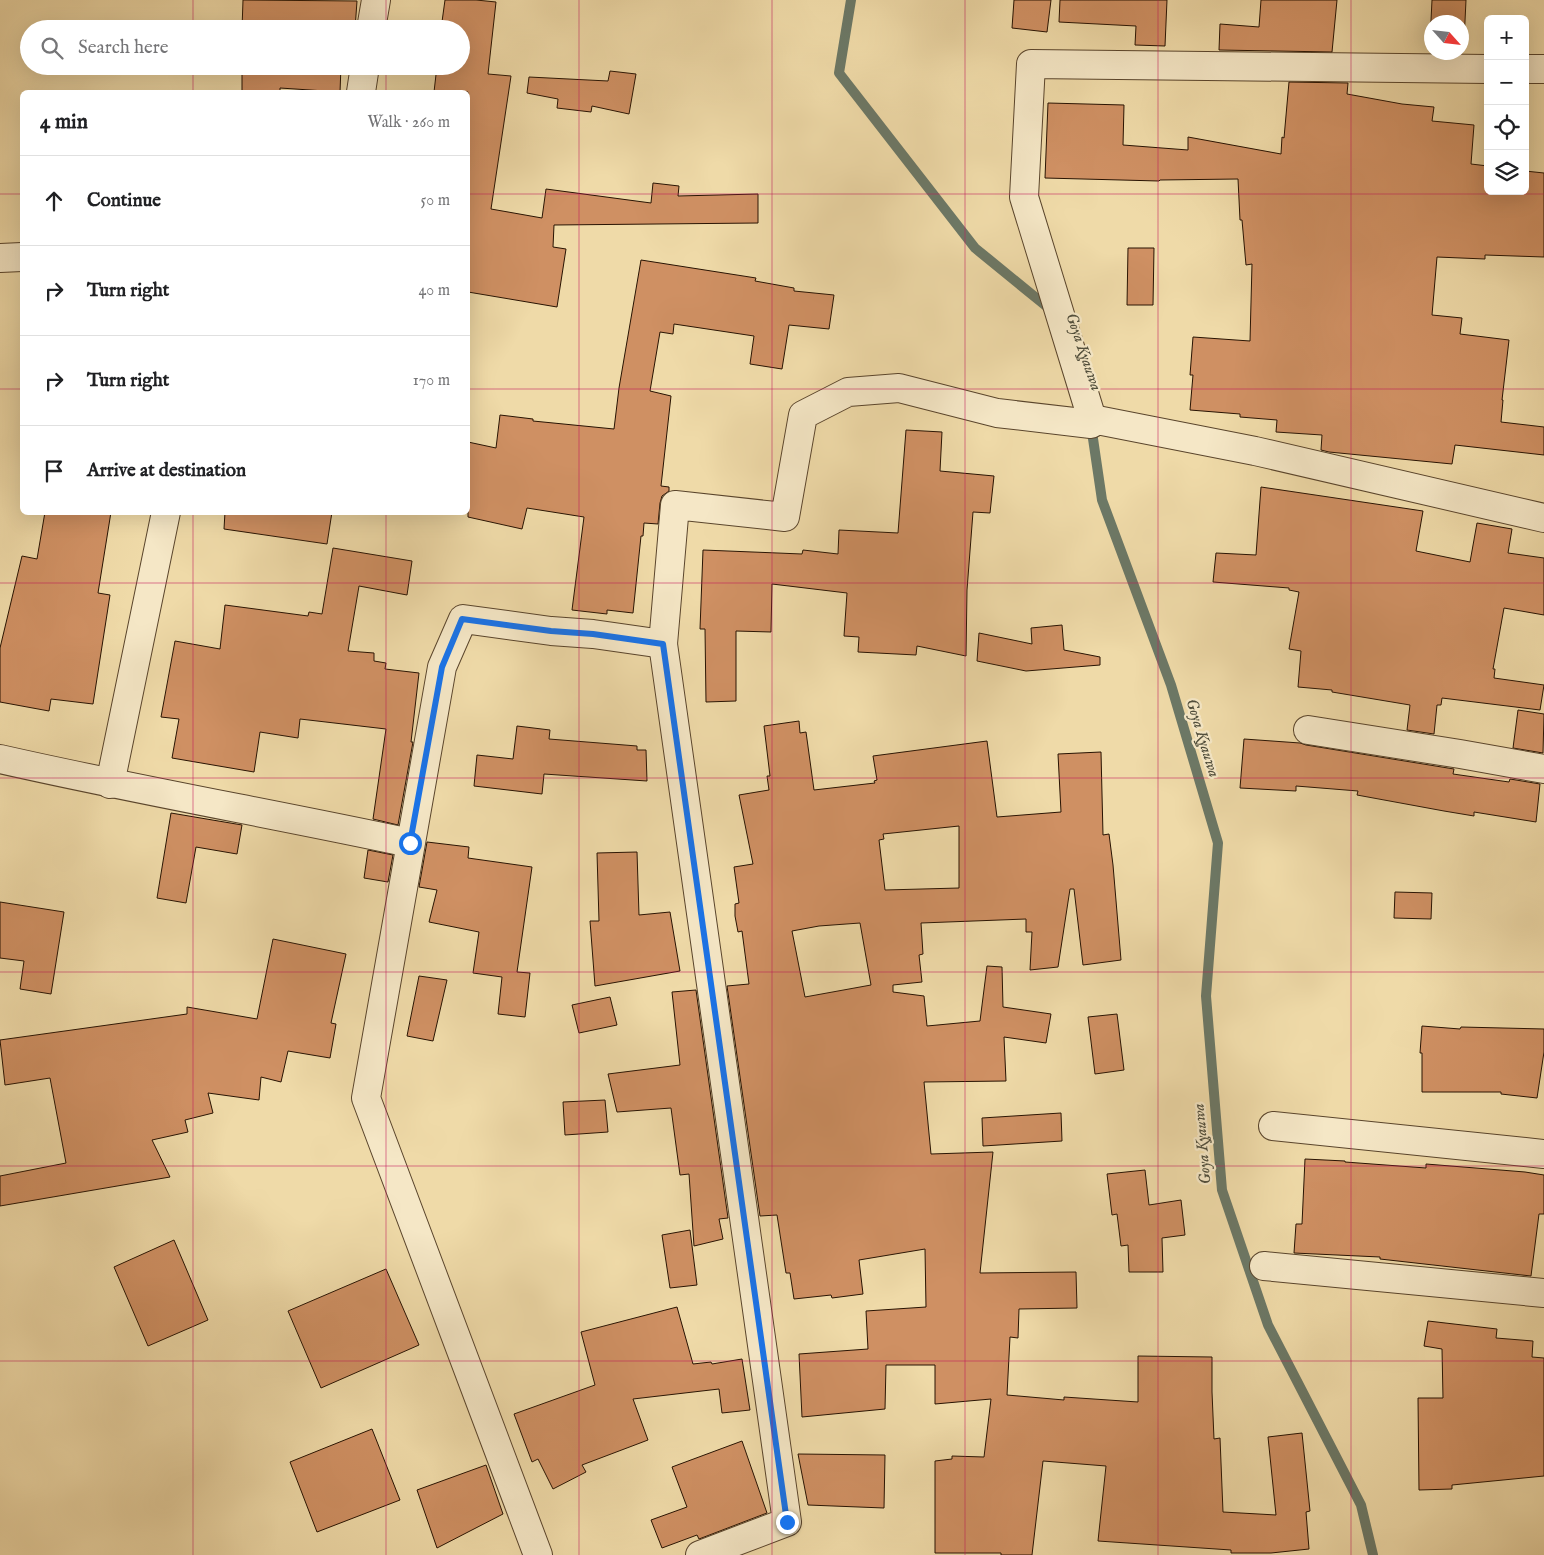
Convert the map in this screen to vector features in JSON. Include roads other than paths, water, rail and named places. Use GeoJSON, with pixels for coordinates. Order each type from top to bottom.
{"type":"FeatureCollection","features":[{"type":"Feature","properties":{"kind":"street"},"geometry":{"type":"LineString","coordinates":[[373,20],[376,0]]}},
{"type":"Feature","properties":{"kind":"street"},"geometry":{"type":"LineString","coordinates":[[700,1555],[787,1522],[663,644],[675,505],[785,517],[803,414],[848,392],[899,388],[997,413],[1091,424],[1092,419],[1024,197],[1031,64],[1484,69]]}},
{"type":"Feature","properties":{"kind":"street"},"geometry":{"type":"LineString","coordinates":[[1529,69],[1544,70]]}},
{"type":"Feature","properties":{"kind":"street"},"geometry":{"type":"LineString","coordinates":[[361,90],[364,75]]}},
{"type":"Feature","properties":{"kind":"street"},"geometry":{"type":"LineString","coordinates":[[0,258],[20,257]]}},
{"type":"Feature","properties":{"kind":"street"},"geometry":{"type":"LineString","coordinates":[[1092,419],[1255,451],[1544,518]]}},
{"type":"Feature","properties":{"kind":"street"},"geometry":{"type":"LineString","coordinates":[[110,784],[165,515]]}},
{"type":"Feature","properties":{"kind":"street"},"geometry":{"type":"LineString","coordinates":[[538,1555],[366,1098],[442,667],[462,619],[663,644]]}},
{"type":"Feature","properties":{"kind":"street"},"geometry":{"type":"LineString","coordinates":[[1308,730],[1460,754],[1544,770]]}},
{"type":"Feature","properties":{"kind":"street"},"geometry":{"type":"LineString","coordinates":[[0,760],[110,784],[283,816],[410,843]]}},
{"type":"Feature","properties":{"kind":"street"},"geometry":{"type":"LineString","coordinates":[[1273,1126],[1544,1154]]}},
{"type":"Feature","properties":{"kind":"street"},"geometry":{"type":"LineString","coordinates":[[1264,1266],[1544,1293]]}},
{"type":"Feature","properties":{"kind":"waterway","name":"Goya Kyauwa"},"geometry":{"type":"LineString","coordinates":[[851,0],[839,73],[975,248],[1051,310]]}},
{"type":"Feature","properties":{"kind":"waterway","name":"Goya Kyauwa"},"geometry":{"type":"LineString","coordinates":[[1091,425],[1102,500],[1171,685],[1218,843],[1206,996],[1222,1190],[1268,1325],[1361,1505],[1373,1555]]}}]}
